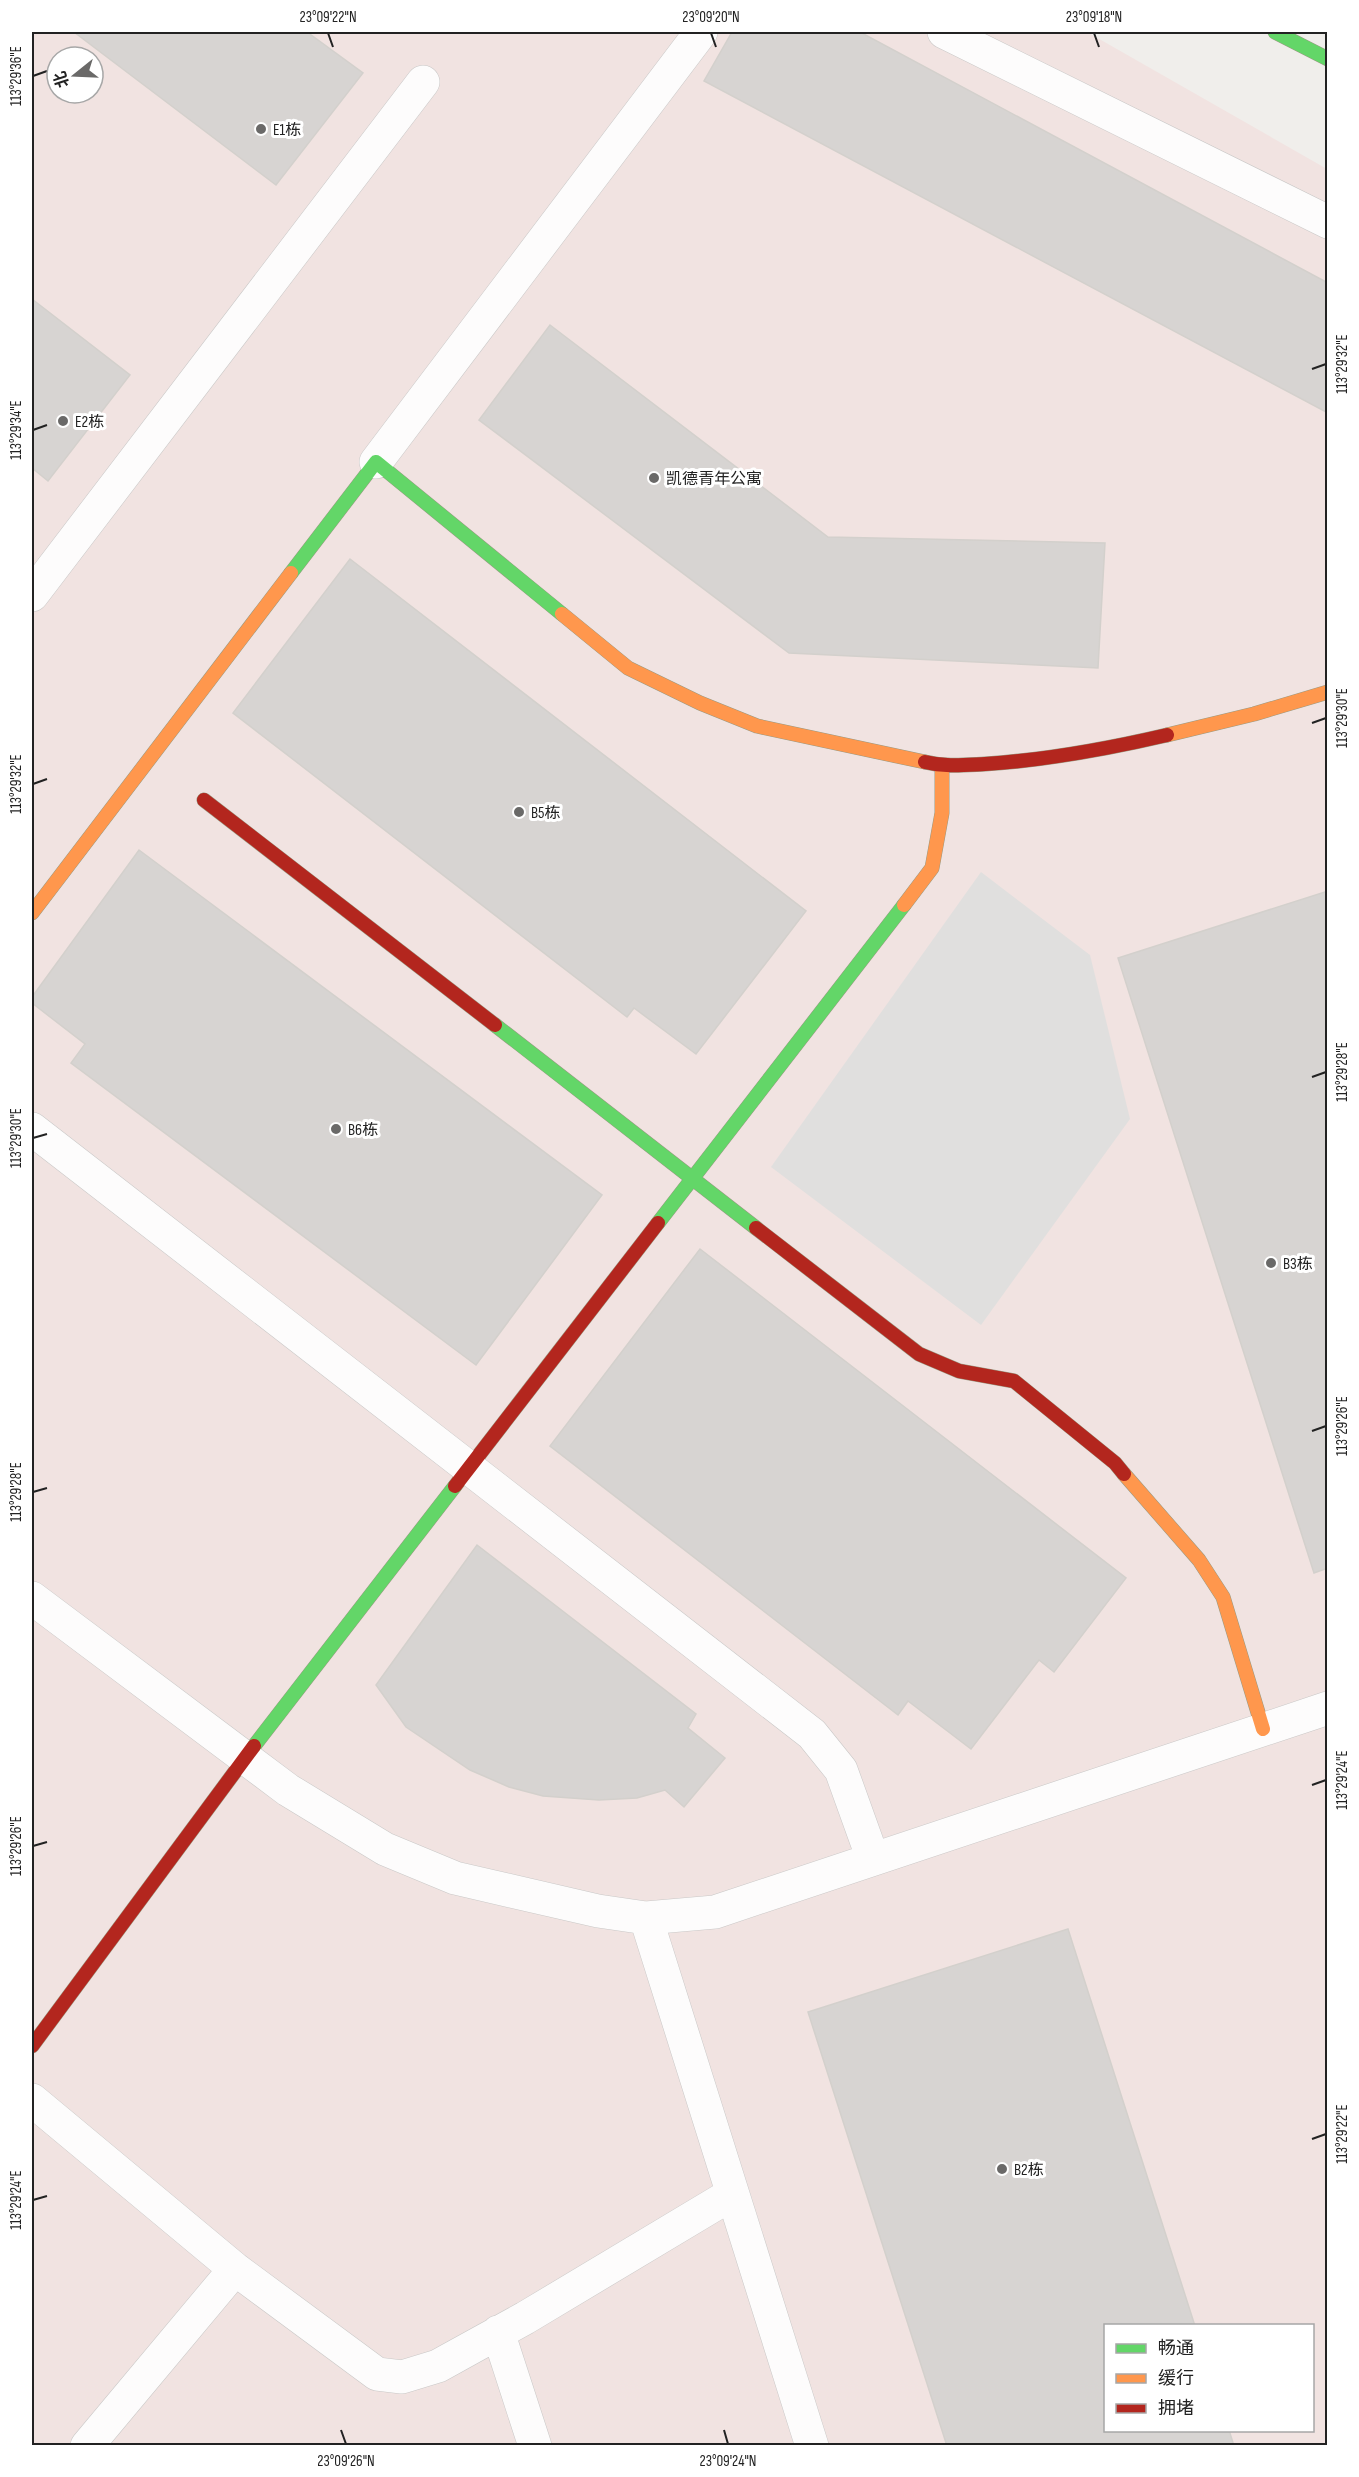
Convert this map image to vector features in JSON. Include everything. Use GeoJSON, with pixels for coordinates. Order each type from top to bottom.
{"type":"FeatureCollection","features":[{"type":"Feature","properties":{"kind":"street"},"geometry":{"type":"LineString","coordinates":[[32,914],[700,32]]}},
{"type":"Feature","properties":{"kind":"street"},"geometry":{"type":"LineString","coordinates":[[944,32],[1328,222]]}},
{"type":"Feature","properties":{"kind":"street"},"geometry":{"type":"LineString","coordinates":[[1275,32],[1325,58]]}},
{"type":"Feature","properties":{"kind":"street"},"geometry":{"type":"LineString","coordinates":[[32,595],[423,82]]}},
{"type":"Feature","properties":{"kind":"street"},"geometry":{"type":"LineString","coordinates":[[376,462],[628,668],[700,703],[757,726],[942,766],[1015,762],[1123,745],[1254,714],[1328,692]]}},
{"type":"Feature","properties":{"kind":"street"},"geometry":{"type":"LineString","coordinates":[[32,2045],[245,1758],[932,868],[942,813],[942,766]]}},
{"type":"Feature","properties":{"kind":"street"},"geometry":{"type":"LineString","coordinates":[[204,800],[919,1354],[959,1371],[1014,1381],[1115,1463],[1199,1560],[1223,1597],[1263,1729]]}},
{"type":"Feature","properties":{"kind":"street"},"geometry":{"type":"LineString","coordinates":[[32,1129],[813,1734],[841,1770],[873,1859]]}},
{"type":"Feature","properties":{"kind":"street"},"geometry":{"type":"LineString","coordinates":[[32,1598],[288,1790],[386,1850],[455,1878],[587,1909],[646,1918],[715,1912],[1328,1708]]}},
{"type":"Feature","properties":{"kind":"street"},"geometry":{"type":"LineString","coordinates":[[646,1918],[812,2445]]}},
{"type":"Feature","properties":{"kind":"street"},"geometry":{"type":"LineString","coordinates":[[32,2100],[235,2269],[377,2374],[402,2377],[438,2366],[732,2194]]}},
{"type":"Feature","properties":{"kind":"street"},"geometry":{"type":"LineString","coordinates":[[87,2445],[235,2269]]}},
{"type":"Feature","properties":{"kind":"street"},"geometry":{"type":"LineString","coordinates":[[498,2332],[535,2445]]}},
{"type":"Feature","properties":{"kind":"shaded area"},"geometry":{"type":"Polygon","coordinates":[[[32,32],[1087,32],[1327,169],[1327,2445],[32,2446],[32,32]]]}},
{"type":"Feature","properties":{"kind":"shaded area"},"geometry":{"type":"Polygon","coordinates":[[[981,872],[1090,955],[1130,1119],[981,1325],[771,1167],[981,872]]]}},
{"type":"Feature","properties":{"kind":"building","name":"E1栋"},"geometry":{"type":"Polygon","coordinates":[[[74,32],[307,32],[363,73],[276,185],[105,55],[105,45],[91,45],[74,32]]]}},
{"type":"Feature","properties":{"kind":"building"},"geometry":{"type":"Polygon","coordinates":[[[732,32],[860,32],[1328,283],[1328,413],[704,81],[732,32]]]}},
{"type":"Feature","properties":{"kind":"building","name":"E2栋"},"geometry":{"type":"Polygon","coordinates":[[[32,299],[130,375],[48,481],[32,468],[32,299]]]}},
{"type":"Feature","properties":{"kind":"building","name":"凯德青年公寓"},"geometry":{"type":"Polygon","coordinates":[[[550,325],[828,537],[1105,543],[1098,668],[789,653],[479,420],[550,325]]]}},
{"type":"Feature","properties":{"kind":"building","name":"B5栋"},"geometry":{"type":"Polygon","coordinates":[[[350,559],[806,911],[696,1054],[634,1008],[627,1017],[233,713],[350,559]]]}},
{"type":"Feature","properties":{"kind":"building","name":"B6栋"},"geometry":{"type":"Polygon","coordinates":[[[139,850],[602,1195],[476,1365],[71,1063],[85,1044],[32,1003],[32,997],[139,850]]]}},
{"type":"Feature","properties":{"kind":"building","name":"B3栋"},"geometry":{"type":"Polygon","coordinates":[[[1328,891],[1328,1568],[1314,1573],[1118,958],[1328,891]]]}},
{"type":"Feature","properties":{"kind":"building"},"geometry":{"type":"Polygon","coordinates":[[[700,1249],[1126,1578],[1054,1672],[1039,1660],[971,1749],[908,1701],[898,1715],[550,1446],[700,1249]]]}},
{"type":"Feature","properties":{"kind":"building"},"geometry":{"type":"Polygon","coordinates":[[[477,1545],[696,1714],[688,1728],[725,1758],[684,1807],[665,1790],[637,1798],[599,1800],[543,1796],[509,1787],[470,1770],[406,1727],[376,1685],[477,1545]]]}},
{"type":"Feature","properties":{"kind":"building","name":"B2栋"},"geometry":{"type":"Polygon","coordinates":[[[1068,1929],[1194,2324],[1104,2324],[1104,2432],[1230,2432],[1234,2446],[947,2446],[808,2012],[1068,1929]]]}},
{"type":"Feature","properties":{"kind":"traffic: fast"},"geometry":{"type":"LineString","coordinates":[[1275,32],[1328,59]]}},
{"type":"Feature","properties":{"kind":"traffic: fast"},"geometry":{"type":"LineString","coordinates":[[291,573],[376,462],[562,614]]}},
{"type":"Feature","properties":{"kind":"traffic: fast"},"geometry":{"type":"LineString","coordinates":[[658,1223],[904,905]]}},
{"type":"Feature","properties":{"kind":"traffic: fast"},"geometry":{"type":"LineString","coordinates":[[495,1025],[756,1228]]}},
{"type":"Feature","properties":{"kind":"traffic: fast"},"geometry":{"type":"LineString","coordinates":[[254,1746],[455,1486]]}},
{"type":"Feature","properties":{"kind":"traffic: slow"},"geometry":{"type":"LineString","coordinates":[[32,913],[291,573]]}},
{"type":"Feature","properties":{"kind":"traffic: slow"},"geometry":{"type":"LineString","coordinates":[[562,614],[628,668],[700,703],[757,726],[925,762]]}},
{"type":"Feature","properties":{"kind":"traffic: slow"},"geometry":{"type":"LineString","coordinates":[[1167,735],[1254,714],[1328,692]]}},
{"type":"Feature","properties":{"kind":"traffic: slow"},"geometry":{"type":"LineString","coordinates":[[904,905],[932,868],[942,813],[942,766]]}},
{"type":"Feature","properties":{"kind":"traffic: slow"},"geometry":{"type":"LineString","coordinates":[[1124,1474],[1199,1560],[1223,1597],[1263,1729]]}},
{"type":"Feature","properties":{"kind":"traffic: jam"},"geometry":{"type":"LineString","coordinates":[[925,762],[962,765],[1031,760],[1167,735]]}},
{"type":"Feature","properties":{"kind":"traffic: jam"},"geometry":{"type":"LineString","coordinates":[[204,800],[495,1025]]}},
{"type":"Feature","properties":{"kind":"traffic: jam"},"geometry":{"type":"LineString","coordinates":[[455,1486],[658,1223]]}},
{"type":"Feature","properties":{"kind":"traffic: jam"},"geometry":{"type":"LineString","coordinates":[[756,1228],[919,1354],[959,1371],[1014,1381],[1115,1463],[1124,1474]]}},
{"type":"Feature","properties":{"kind":"traffic: jam"},"geometry":{"type":"LineString","coordinates":[[32,2046],[254,1746]]}},
{"type":"Feature","properties":{"kind":"place","name":"E1栋"},"geometry":{"type":"Point","coordinates":[261,129]}},
{"type":"Feature","properties":{"kind":"place","name":"E2栋"},"geometry":{"type":"Point","coordinates":[63,421]}},
{"type":"Feature","properties":{"kind":"place","name":"凯德青年公寓"},"geometry":{"type":"Point","coordinates":[654,478]}},
{"type":"Feature","properties":{"kind":"place","name":"B5栋"},"geometry":{"type":"Point","coordinates":[519,812]}},
{"type":"Feature","properties":{"kind":"place","name":"B6栋"},"geometry":{"type":"Point","coordinates":[336,1129]}},
{"type":"Feature","properties":{"kind":"place","name":"B3栋"},"geometry":{"type":"Point","coordinates":[1271,1263]}},
{"type":"Feature","properties":{"kind":"place","name":"B2栋"},"geometry":{"type":"Point","coordinates":[1002,2169]}}]}
